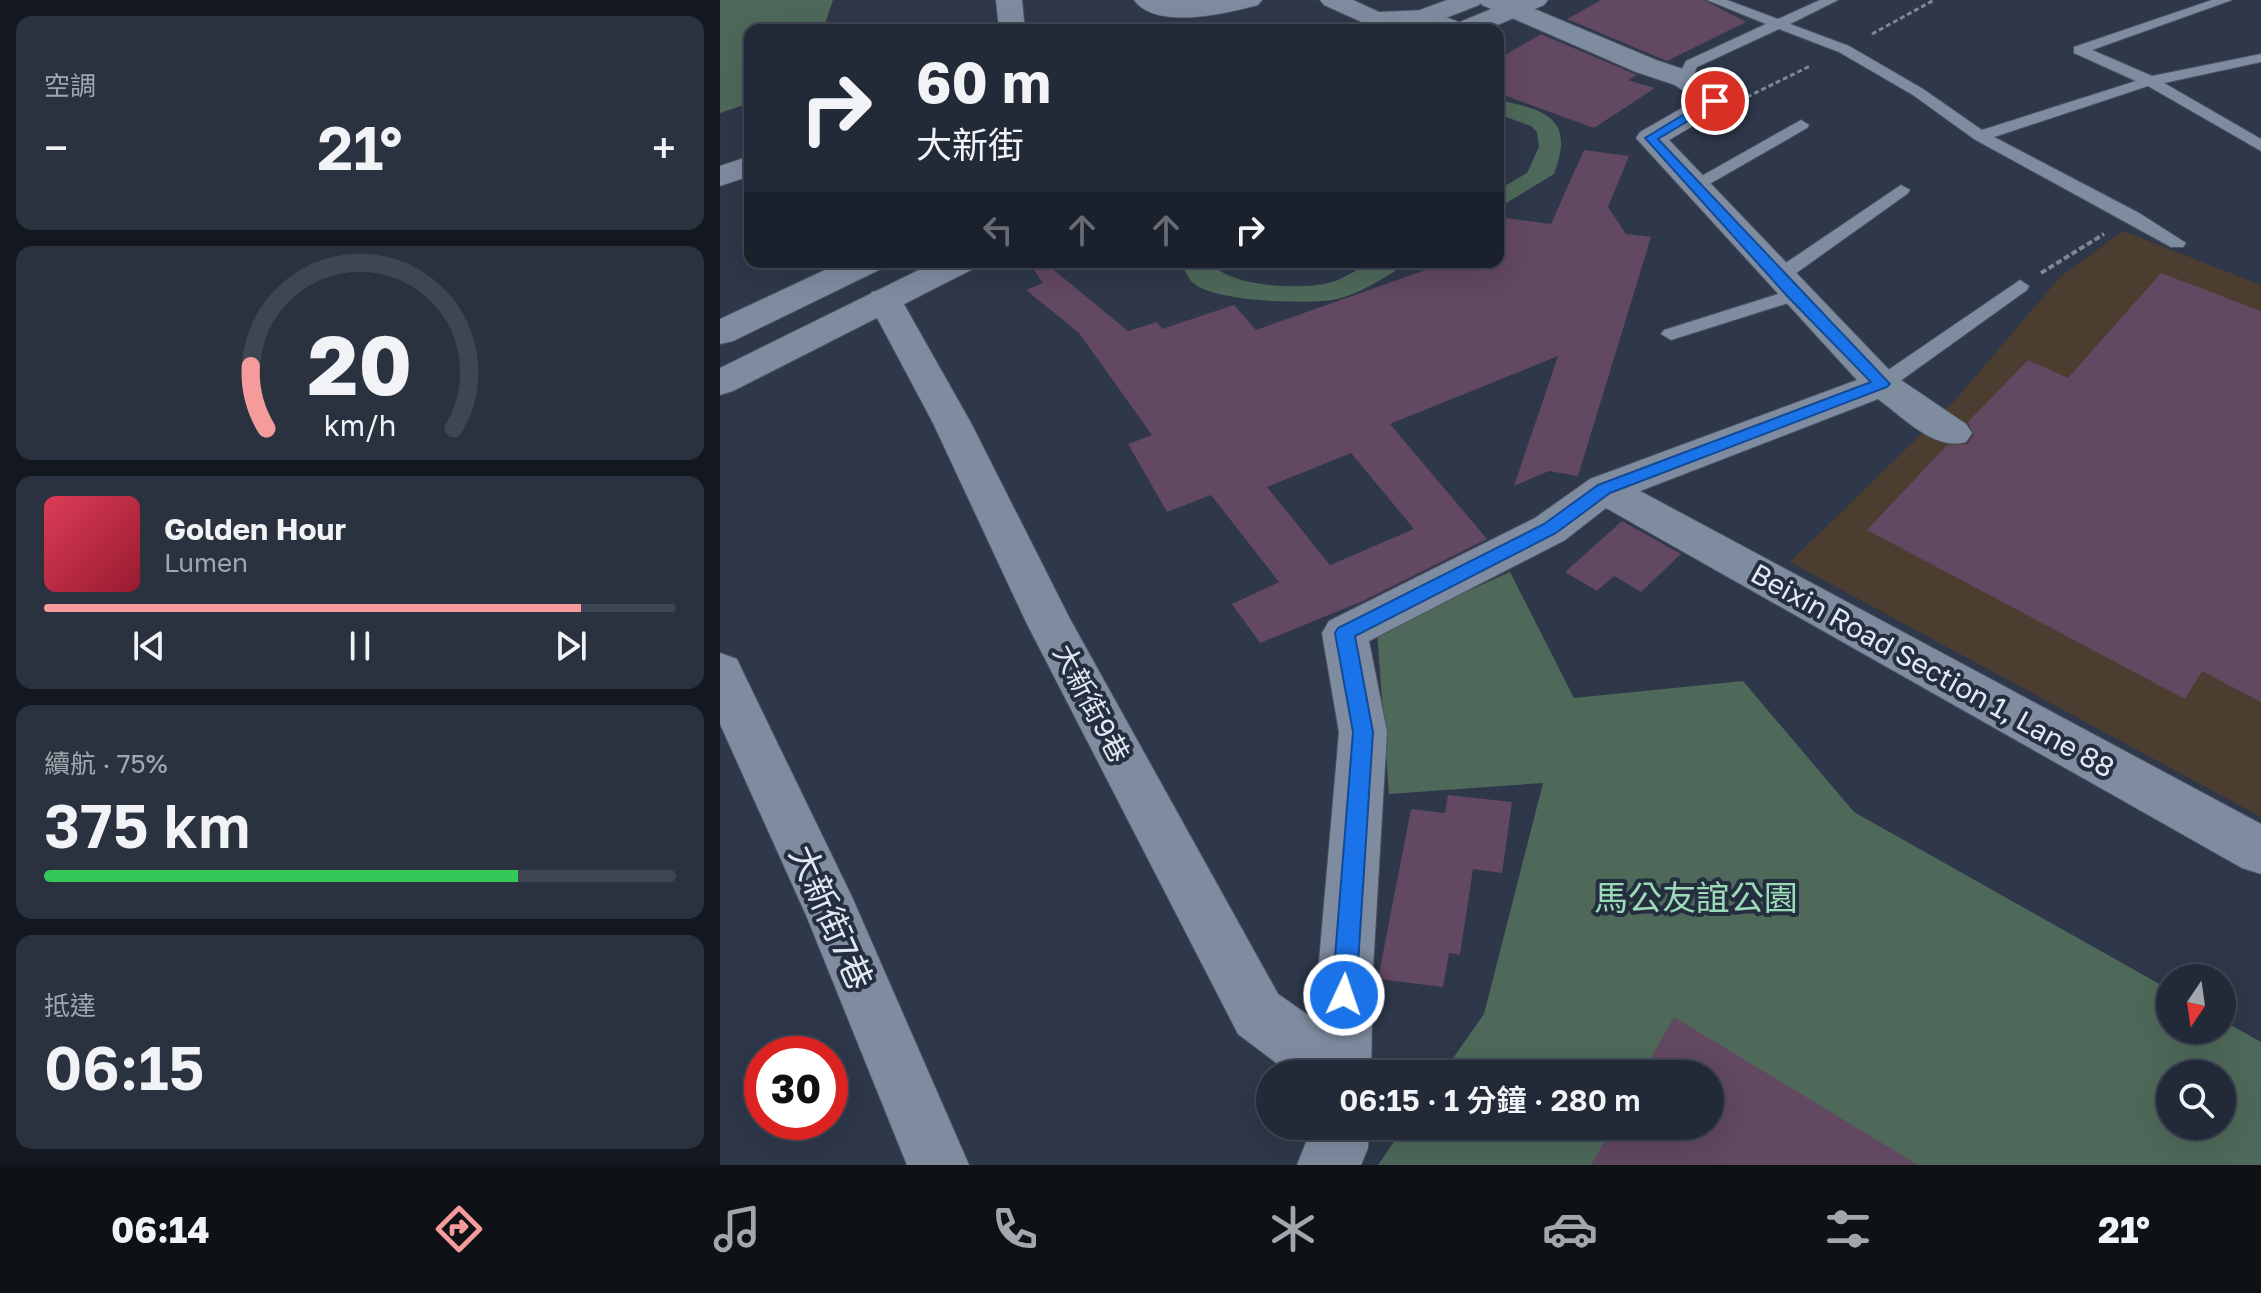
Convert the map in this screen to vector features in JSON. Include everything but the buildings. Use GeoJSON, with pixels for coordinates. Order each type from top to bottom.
{"type":"FeatureCollection","features":[{"type":"Feature","properties":{"kind":"street"},"geometry":{"type":"LineString","coordinates":[[1009,0],[1011,24]]}},
{"type":"Feature","properties":{"kind":"street"},"geometry":{"type":"LineString","coordinates":[[1147,0],[1163,9],[1196,10],[1249,0]]}},
{"type":"Feature","properties":{"kind":"street"},"geometry":{"type":"LineString","coordinates":[[1333,0],[1375,20],[1427,18],[1441,24]]}},
{"type":"Feature","properties":{"kind":"street"},"geometry":{"type":"LineString","coordinates":[[1409,24],[1470,0]]}},
{"type":"Feature","properties":{"kind":"street"},"geometry":{"type":"LineString","coordinates":[[1475,24],[1512,3],[1646,66],[1685,79],[1715,101],[1651,138],[1786,286],[1882,384],[1952,433]]}},
{"type":"Feature","properties":{"kind":"street"},"geometry":{"type":"LineString","coordinates":[[720,177],[744,167]]}},
{"type":"Feature","properties":{"kind":"street"},"geometry":{"type":"LineString","coordinates":[[720,333],[876,280],[933,268]]}},
{"type":"Feature","properties":{"kind":"street"},"geometry":{"type":"LineString","coordinates":[[720,383],[876,280]]}},
{"type":"Feature","properties":{"kind":"street","name":"大新街9巷"},"geometry":{"type":"LineString","coordinates":[[876,280],[952,423],[1049,622],[1258,1014],[1322,1060]]}},
{"type":"Feature","properties":{"kind":"street"},"geometry":{"type":"LineString","coordinates":[[1342,1060],[1345,968],[1363,732],[1345,633],[1550,529],[1604,489],[1882,384]]}},
{"type":"Feature","properties":{"kind":"street","name":"Beixin Road Section 1, Lane 88"},"geometry":{"type":"LineString","coordinates":[[1604,489],[2261,851]]}},
{"type":"Feature","properties":{"kind":"street","name":"大新街7巷"},"geometry":{"type":"LineString","coordinates":[[721,677],[833,915],[938,1165]]}},
{"type":"Feature","properties":{"kind":"street"},"geometry":{"type":"LineString","coordinates":[[1328,1165],[1337,1148],[1337,1140]]}},
{"type":"Feature","properties":{"kind":"lane"},"geometry":{"type":"LineString","coordinates":[[1714,0],[1844,49],[1918,92],[1980,136],[2177,243]]}},
{"type":"Feature","properties":{"kind":"lane"},"geometry":{"type":"LineString","coordinates":[[1685,79],[1691,64],[1831,0]]}},
{"type":"Feature","properties":{"kind":"lane"},"geometry":{"type":"LineString","coordinates":[[2225,0],[2079,50],[2150,81],[2261,146]]}},
{"type":"Feature","properties":{"kind":"lane"},"geometry":{"type":"LineString","coordinates":[[1980,136],[2150,81],[2261,58]]}},
{"type":"Feature","properties":{"kind":"lane"},"geometry":{"type":"LineString","coordinates":[[1693,186],[1801,125]]}},
{"type":"Feature","properties":{"kind":"lane"},"geometry":{"type":"LineString","coordinates":[[1671,334],[1786,286],[1901,190]]}},
{"type":"Feature","properties":{"kind":"lane"},"geometry":{"type":"LineString","coordinates":[[1882,384],[2020,286]]}},
{"type":"Feature","properties":{"kind":"path"},"geometry":{"type":"LineString","coordinates":[[1745,98],[1934,0]]}},
{"type":"Feature","properties":{"kind":"path"},"geometry":{"type":"LineString","coordinates":[[2020,286],[2133,217]]}},
{"type":"Feature","properties":{"kind":"shaded area"},"geometry":{"type":"Polygon","coordinates":[[[2123,231],[2261,285],[2261,817],[1790,562],[1951,405],[2060,277],[2123,231]]]}},
{"type":"Feature","properties":{"kind":"green space"},"geometry":{"type":"Polygon","coordinates":[[[720,0],[833,0],[825,24],[744,24],[744,105],[720,113],[720,0]]]}},
{"type":"Feature","properties":{"kind":"green space"},"geometry":{"type":"Polygon","coordinates":[[[1504,102],[1543,113],[1552,120],[1561,141],[1554,174],[1504,204],[1504,186],[1527,173],[1539,147],[1537,132],[1531,126],[1504,116],[1504,102]]]}},
{"type":"Feature","properties":{"kind":"green space"},"geometry":{"type":"Polygon","coordinates":[[[1183,268],[1218,268],[1232,277],[1248,281],[1301,286],[1334,281],[1360,268],[1399,268],[1352,294],[1332,300],[1302,302],[1220,294],[1204,289],[1189,278],[1183,268]]]}},
{"type":"Feature","properties":{"kind":"green space","name":"馬公友誼公園"},"geometry":{"type":"Polygon","coordinates":[[[1510,572],[1574,698],[1743,681],[1854,812],[2156,982],[2156,1044],[2236,1044],[2236,1028],[2261,1042],[2261,1165],[1378,1165],[1395,1140],[1724,1140],[1724,1060],[1452,1060],[1484,1014],[1543,783],[1389,794],[1377,632],[1510,572]]]}},
{"type":"Feature","properties":{"kind":"route"},"geometry":{"type":"LineString","coordinates":[[1344,995],[1363,732],[1345,633],[1550,529],[1604,489],[1882,384],[1794,295],[1651,138],[1715,101]]}}]}
